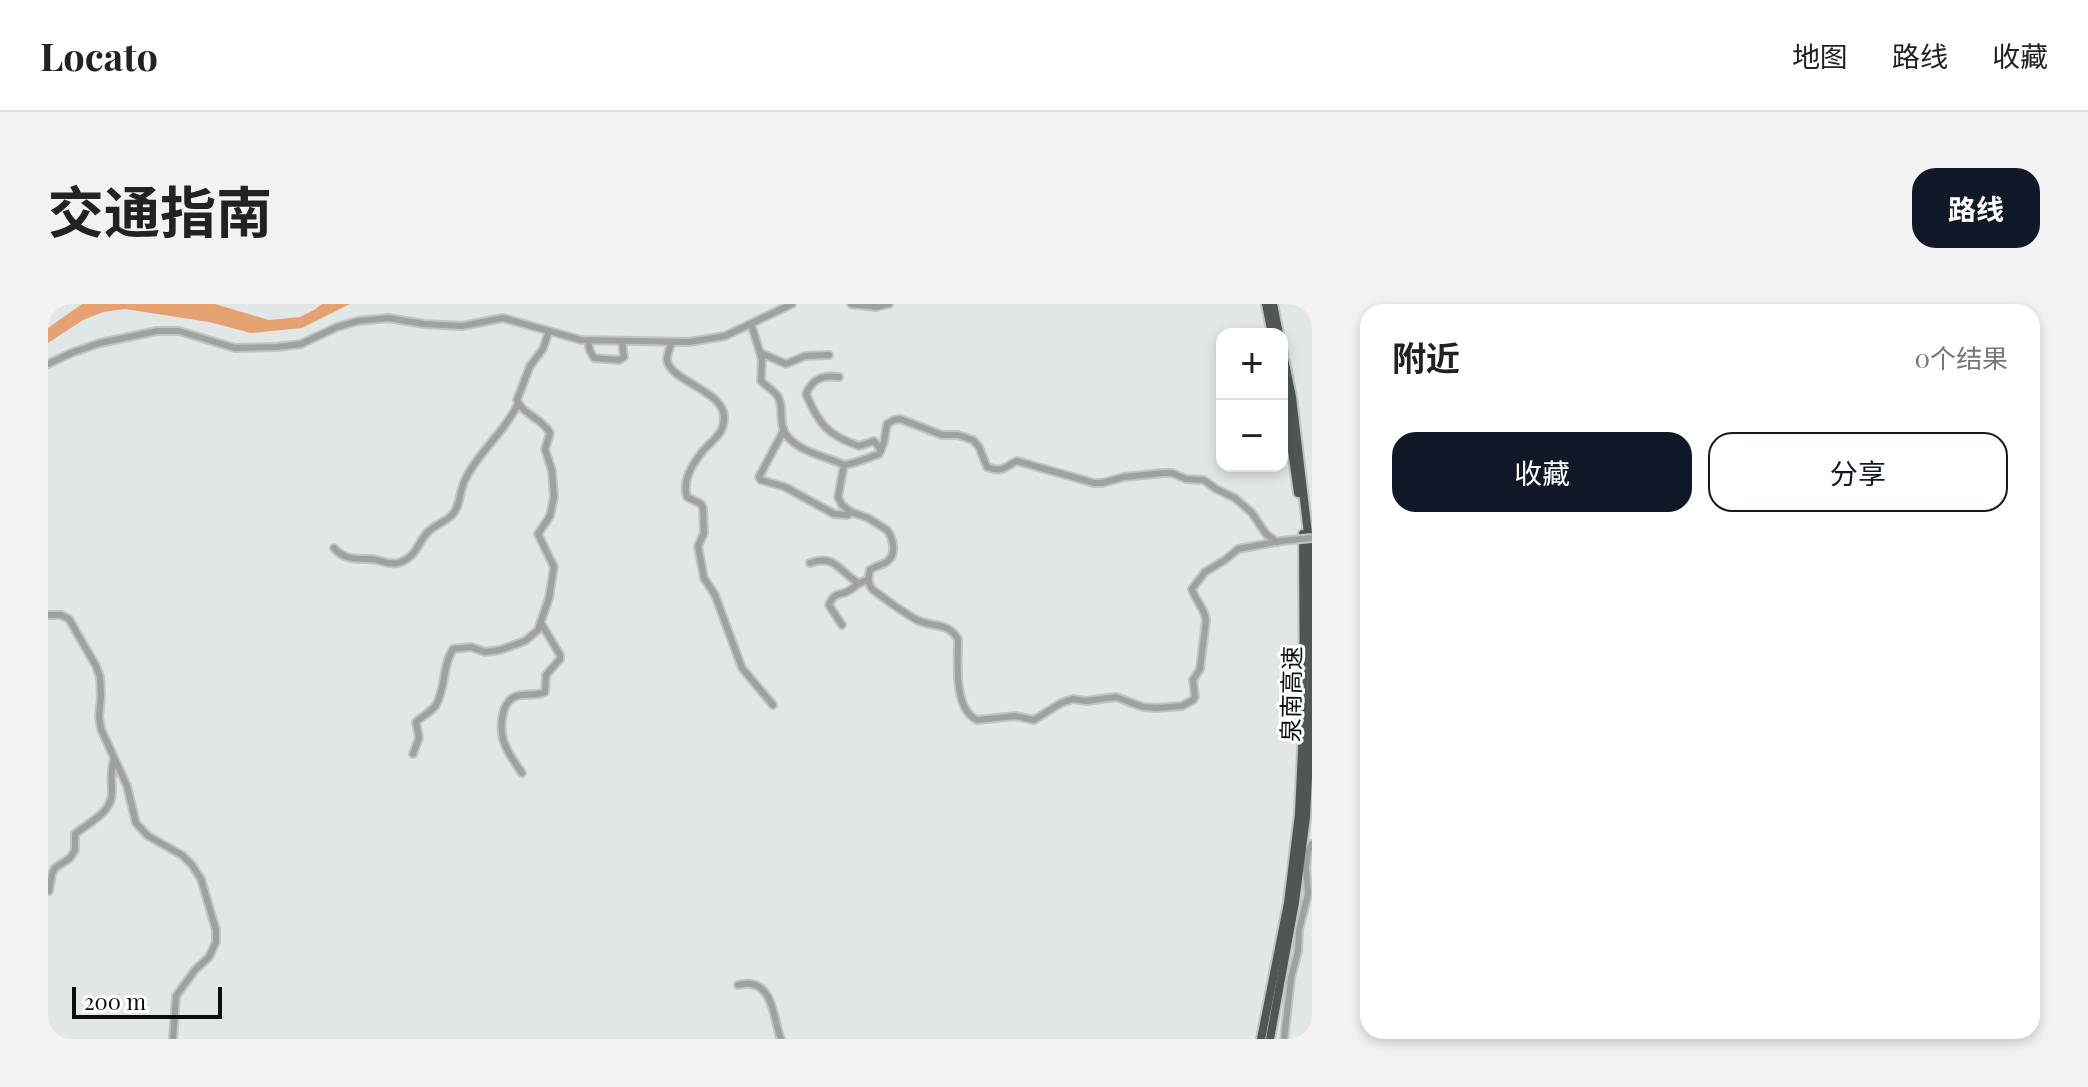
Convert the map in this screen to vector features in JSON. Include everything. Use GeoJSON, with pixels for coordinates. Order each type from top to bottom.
{"type":"FeatureCollection","features":[{"type":"Feature","properties":{"kind":"highway"},"geometry":{"type":"LineString","coordinates":[[1266,304],[1271,328]]}},
{"type":"Feature","properties":{"kind":"highway"},"geometry":{"type":"LineString","coordinates":[[1273,304],[1278,328]]}},
{"type":"Feature","properties":{"kind":"highway","name":"泉南高速"},"geometry":{"type":"LineString","coordinates":[[1270,1039],[1295,902],[1306,817],[1312,697],[1309,542],[1288,378]]}},
{"type":"Feature","properties":{"kind":"highway","name":"泉南高速"},"geometry":{"type":"LineString","coordinates":[[1261,1039],[1288,903],[1299,814],[1304,707],[1304,538],[1285,400]]}},
{"type":"Feature","properties":{"kind":"street"},"geometry":{"type":"LineString","coordinates":[[48,364],[100,343],[157,331],[179,331],[218,344],[253,349],[301,344],[337,327],[388,318],[462,326],[503,318],[588,341],[706,340],[725,336],[792,304]]}},
{"type":"Feature","properties":{"kind":"street"},"geometry":{"type":"LineString","coordinates":[[851,304],[876,307],[889,304]]}},
{"type":"Feature","properties":{"kind":"street"},"geometry":{"type":"LineString","coordinates":[[751,324],[761,353],[761,381],[779,400],[784,430],[805,450],[844,465],[857,463],[879,454],[887,424],[900,419],[942,435],[958,435],[973,440],[987,467],[997,470],[1017,461],[1094,483],[1172,473],[1186,479],[1204,480],[1235,498],[1252,513],[1266,534],[1279,542]]}},
{"type":"Feature","properties":{"kind":"street"},"geometry":{"type":"LineString","coordinates":[[334,548],[340,555],[357,559],[375,558],[388,564],[415,553],[426,534],[457,508],[466,478],[518,404],[517,396],[530,366],[541,354],[549,331]]}},
{"type":"Feature","properties":{"kind":"street"},"geometry":{"type":"LineString","coordinates":[[588,341],[594,358],[619,360],[624,357],[622,342]]}},
{"type":"Feature","properties":{"kind":"street"},"geometry":{"type":"LineString","coordinates":[[672,342],[667,358],[670,366],[716,400],[723,411],[723,427],[701,454],[688,475],[685,487],[687,497],[703,508],[704,533],[698,551],[704,578],[715,595],[742,668],[773,705]]}},
{"type":"Feature","properties":{"kind":"street"},"geometry":{"type":"LineString","coordinates":[[761,353],[786,364],[805,356],[829,355]]}},
{"type":"Feature","properties":{"kind":"street"},"geometry":{"type":"LineString","coordinates":[[839,377],[823,376],[808,389],[806,394],[814,416],[834,436],[859,446],[874,441],[881,450]]}},
{"type":"Feature","properties":{"kind":"street"},"geometry":{"type":"LineString","coordinates":[[413,754],[419,738],[416,722],[428,714],[439,698],[443,674],[453,649],[471,647],[488,652],[516,646],[538,630],[549,598],[554,567],[538,534],[550,516],[554,497],[552,471],[545,449],[550,433],[540,420],[518,404]]}},
{"type":"Feature","properties":{"kind":"street"},"geometry":{"type":"LineString","coordinates":[[784,430],[759,477],[761,480],[785,487],[834,514],[848,515],[851,512]]}},
{"type":"Feature","properties":{"kind":"street"},"geometry":{"type":"LineString","coordinates":[[844,465],[838,497],[842,505],[887,530],[891,536],[894,552],[891,559],[872,568],[868,580],[873,590],[918,621],[944,626],[956,634],[959,687],[966,711],[972,718],[982,720],[1015,716],[1034,720],[1068,700],[1110,697],[1143,707],[1174,708],[1193,700],[1193,680],[1200,669],[1206,617],[1195,599],[1194,585],[1205,572],[1238,549],[1312,538]]}},
{"type":"Feature","properties":{"kind":"street"},"geometry":{"type":"LineString","coordinates":[[810,563],[830,561],[857,582]]}},
{"type":"Feature","properties":{"kind":"street"},"geometry":{"type":"LineString","coordinates":[[842,625],[829,605],[830,600],[849,591],[857,582],[868,580]]}},
{"type":"Feature","properties":{"kind":"street"},"geometry":{"type":"LineString","coordinates":[[48,615],[61,615],[69,619],[96,666],[100,677],[101,729],[127,786],[136,823],[148,836],[182,855],[201,879],[216,930],[216,942],[209,957],[176,996],[173,1039]]}},
{"type":"Feature","properties":{"kind":"street"},"geometry":{"type":"LineString","coordinates":[[522,773],[503,739],[502,724],[508,701],[520,695],[541,695],[545,692],[546,675],[560,659],[541,623]]}},
{"type":"Feature","properties":{"kind":"street"},"geometry":{"type":"LineString","coordinates":[[49,891],[55,868],[70,858],[75,850],[75,834],[93,823],[111,799],[114,760]]}},
{"type":"Feature","properties":{"kind":"street"},"geometry":{"type":"LineString","coordinates":[[1284,1039],[1291,978],[1308,894],[1306,868],[1312,844]]}},
{"type":"Feature","properties":{"kind":"street"},"geometry":{"type":"LineString","coordinates":[[738,985],[758,986],[767,995],[781,1039]]}},
{"type":"Feature","properties":{"kind":"shaded area"},"geometry":{"type":"Polygon","coordinates":[[[82,304],[215,304],[269,320],[300,317],[322,304],[350,304],[302,328],[251,333],[209,322],[125,309],[103,312],[83,320],[48,343],[48,328],[82,304]]]}}]}
